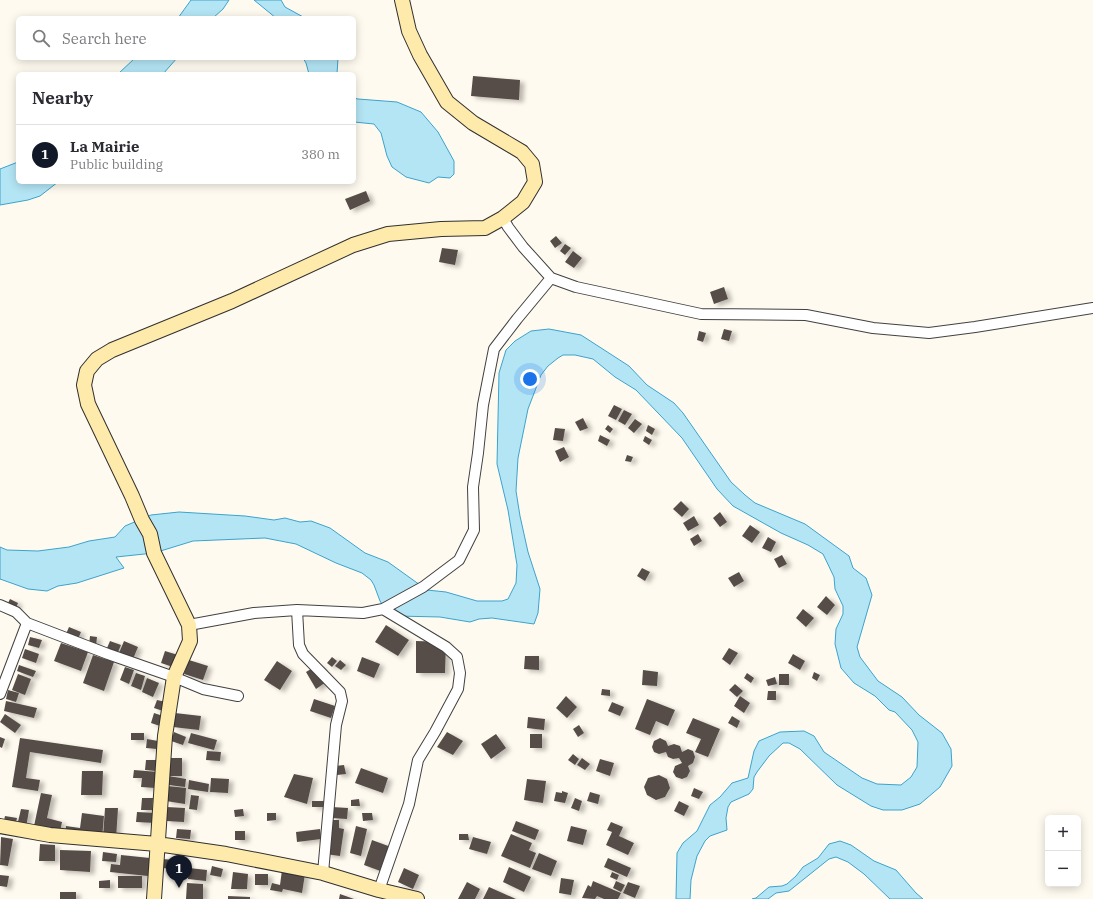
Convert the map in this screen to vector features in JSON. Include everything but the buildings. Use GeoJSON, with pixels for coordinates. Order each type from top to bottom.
{"type":"FeatureCollection","features":[{"type":"Feature","properties":{"kind":"street"},"geometry":{"type":"LineString","coordinates":[[154,899],[165,736],[174,677],[190,641],[188,625],[154,554],[150,534],[88,404],[84,385],[86,371],[98,359],[112,350],[232,301],[353,246],[388,234],[440,229],[485,228],[503,218],[523,202],[535,182],[532,164],[522,152],[473,123],[447,102],[420,55],[409,31],[402,0]]}},
{"type":"Feature","properties":{"kind":"street"},"geometry":{"type":"LineString","coordinates":[[503,218],[523,247],[551,278],[576,286],[701,314],[806,315],[873,328],[928,333],[1093,308]]}},
{"type":"Feature","properties":{"kind":"street"},"geometry":{"type":"LineString","coordinates":[[188,625],[254,613],[297,610],[363,613],[383,609],[423,587],[459,560],[474,530],[473,487],[483,405],[494,350],[517,319],[551,278]]}},
{"type":"Feature","properties":{"kind":"street"},"geometry":{"type":"LineString","coordinates":[[0,604],[16,612],[27,623],[203,689],[238,696]]}},
{"type":"Feature","properties":{"kind":"street"},"geometry":{"type":"LineString","coordinates":[[379,890],[409,804],[418,760],[436,732],[458,689],[460,673],[456,657],[446,647],[383,609]]}},
{"type":"Feature","properties":{"kind":"street"},"geometry":{"type":"LineString","coordinates":[[297,610],[298,645],[303,654],[340,692],[342,701],[336,725],[323,873]]}},
{"type":"Feature","properties":{"kind":"street"},"geometry":{"type":"LineString","coordinates":[[0,694],[27,623]]}},
{"type":"Feature","properties":{"kind":"street"},"geometry":{"type":"LineString","coordinates":[[0,826],[50,834],[157,844],[226,854],[323,873],[379,890],[417,899]]}},
{"type":"Feature","properties":{"kind":"water"},"geometry":{"type":"Polygon","coordinates":[[[191,0],[229,0],[223,9],[215,16],[179,16],[191,0]]]}},
{"type":"Feature","properties":{"kind":"water"},"geometry":{"type":"Polygon","coordinates":[[[254,0],[281,0],[285,7],[301,16],[274,16],[254,0]]]}},
{"type":"Feature","properties":{"kind":"water"},"geometry":{"type":"Polygon","coordinates":[[[133,60],[175,60],[165,72],[120,72],[133,60]]]}},
{"type":"Feature","properties":{"kind":"water"},"geometry":{"type":"Polygon","coordinates":[[[304,60],[338,60],[337,72],[308,72],[304,60]]]}},
{"type":"Feature","properties":{"kind":"water"},"geometry":{"type":"Polygon","coordinates":[[[356,98],[397,102],[421,112],[438,132],[454,161],[454,174],[450,178],[438,177],[429,183],[406,177],[392,167],[387,156],[381,133],[374,124],[356,122],[356,98]]]}},
{"type":"Feature","properties":{"kind":"water"},"geometry":{"type":"Polygon","coordinates":[[[16,163],[16,184],[55,184],[40,196],[28,200],[0,205],[0,169],[16,163]]]}},
{"type":"Feature","properties":{"kind":"water"},"geometry":{"type":"Polygon","coordinates":[[[549,329],[581,335],[629,366],[647,385],[674,403],[683,413],[731,482],[745,495],[755,503],[805,524],[849,556],[853,568],[866,578],[872,595],[857,647],[860,657],[878,681],[902,697],[919,715],[942,733],[951,749],[952,766],[940,787],[920,804],[902,810],[883,810],[871,806],[837,785],[800,749],[789,743],[783,743],[769,756],[757,772],[754,777],[753,789],[749,794],[731,802],[728,807],[726,818],[727,830],[710,836],[705,841],[697,856],[691,880],[690,899],[676,899],[677,853],[683,843],[697,831],[710,805],[720,797],[732,783],[748,778],[754,751],[759,741],[780,732],[804,731],[814,736],[824,752],[862,778],[877,784],[901,785],[911,777],[917,767],[918,742],[912,730],[895,712],[889,710],[875,696],[854,683],[841,668],[835,644],[836,629],[843,614],[843,606],[835,589],[834,577],[823,554],[808,545],[781,533],[733,506],[717,489],[682,438],[636,390],[615,377],[593,359],[575,355],[563,355],[558,358],[548,366],[541,375],[528,409],[518,458],[516,491],[528,552],[540,589],[538,613],[534,624],[492,618],[479,619],[470,622],[440,617],[397,616],[387,612],[380,601],[371,580],[362,573],[336,563],[296,544],[265,538],[193,541],[154,553],[116,557],[124,568],[77,583],[58,586],[47,591],[28,589],[0,579],[0,547],[7,550],[38,551],[69,547],[89,541],[115,537],[125,526],[151,515],[179,512],[245,516],[274,520],[285,518],[300,522],[311,521],[330,528],[365,553],[388,562],[427,590],[446,592],[477,601],[502,601],[508,599],[516,583],[517,565],[508,510],[497,464],[499,373],[506,350],[515,341],[531,331],[549,329]]]}},
{"type":"Feature","properties":{"kind":"water"},"geometry":{"type":"Polygon","coordinates":[[[840,841],[851,845],[874,861],[896,870],[923,899],[890,899],[864,874],[848,862],[836,857],[829,859],[789,891],[776,893],[768,899],[752,899],[756,898],[769,887],[787,884],[803,867],[818,858],[829,844],[840,841]]]}},
{"type":"Feature","properties":{"kind":"place","name":"La Mairie"},"geometry":{"type":"Point","coordinates":[179,888]}}]}
